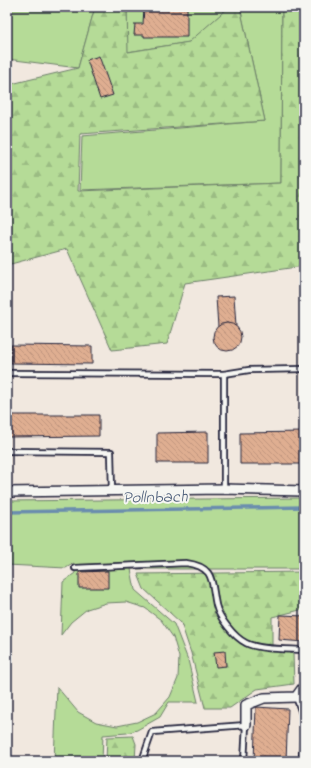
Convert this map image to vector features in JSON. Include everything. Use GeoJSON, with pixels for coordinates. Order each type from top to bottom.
{"type":"FeatureCollection","features":[{"type":"Feature","properties":{"kind":"street"},"geometry":{"type":"LineString","coordinates":[[7,492],[224,489],[304,491]]}},
{"type":"Feature","properties":{"kind":"street"},"geometry":{"type":"LineString","coordinates":[[246,725],[246,705],[264,698],[300,698],[304,686]]}},
{"type":"Feature","properties":{"kind":"lane"},"geometry":{"type":"LineString","coordinates":[[7,373],[224,374],[249,370],[304,369]]}},
{"type":"Feature","properties":{"kind":"lane"},"geometry":{"type":"LineString","coordinates":[[224,374],[224,489]]}},
{"type":"Feature","properties":{"kind":"lane"},"geometry":{"type":"LineString","coordinates":[[7,451],[111,452],[112,491]]}},
{"type":"Feature","properties":{"kind":"lane"},"geometry":{"type":"LineString","coordinates":[[75,568],[186,563],[197,565],[207,571],[212,578],[216,606],[220,616],[237,637],[256,647],[304,650]]}},
{"type":"Feature","properties":{"kind":"lane"},"geometry":{"type":"LineString","coordinates":[[300,698],[304,719],[302,761]]}},
{"type":"Feature","properties":{"kind":"lane"},"geometry":{"type":"LineString","coordinates":[[142,761],[152,732],[246,725],[244,761]]}},
{"type":"Feature","properties":{"kind":"path"},"geometry":{"type":"LineString","coordinates":[[302,176],[304,146]]}},
{"type":"Feature","properties":{"kind":"green space"},"geometry":{"type":"Polygon","coordinates":[[[7,7],[95,7],[78,68],[7,59],[7,7]]]}},
{"type":"Feature","properties":{"kind":"green space"},"geometry":{"type":"Polygon","coordinates":[[[95,7],[127,7],[128,52],[189,42],[229,7],[240,7],[265,121],[80,134],[78,191],[281,183],[282,7],[304,7],[304,266],[185,283],[167,344],[112,350],[67,249],[7,265],[7,85],[78,68],[95,7]]]}},
{"type":"Feature","properties":{"kind":"green space"},"geometry":{"type":"Polygon","coordinates":[[[127,7],[229,7],[190,42],[127,52],[127,7]]]}},
{"type":"Feature","properties":{"kind":"green space"},"geometry":{"type":"Polygon","coordinates":[[[240,7],[282,7],[281,183],[80,190],[82,136],[265,121],[240,7]]]}},
{"type":"Feature","properties":{"kind":"green space"},"geometry":{"type":"Polygon","coordinates":[[[301,498],[304,507],[304,569],[131,569],[135,590],[174,624],[188,660],[198,702],[169,702],[160,717],[137,730],[127,733],[103,735],[102,761],[54,761],[57,687],[78,712],[96,722],[117,726],[137,722],[156,713],[170,697],[178,678],[179,657],[173,637],[161,620],[145,608],[126,602],[106,603],[87,609],[71,622],[61,635],[63,582],[75,573],[74,563],[66,568],[7,565],[7,501],[301,498]]]}},
{"type":"Feature","properties":{"kind":"green space"},"geometry":{"type":"Polygon","coordinates":[[[304,572],[304,609],[272,617],[272,646],[293,654],[294,684],[257,689],[230,708],[205,708],[191,653],[181,623],[144,589],[138,574],[304,572]]]}},
{"type":"Feature","properties":{"kind":"green space"},"geometry":{"type":"Polygon","coordinates":[[[133,736],[136,744],[135,761],[106,761],[107,737],[133,736]]]}},
{"type":"Feature","properties":{"kind":"building"},"geometry":{"type":"Polygon","coordinates":[[[144,7],[187,8],[187,37],[144,37],[144,35],[134,35],[135,24],[143,24],[144,7]]]}},
{"type":"Feature","properties":{"kind":"building"},"geometry":{"type":"Polygon","coordinates":[[[99,56],[113,95],[100,99],[87,60],[99,56]]]}},
{"type":"Feature","properties":{"kind":"building"},"geometry":{"type":"Polygon","coordinates":[[[234,296],[236,326],[227,323],[218,327],[216,297],[234,296]]]}},
{"type":"Feature","properties":{"kind":"building"},"geometry":{"type":"Polygon","coordinates":[[[227,323],[237,327],[241,337],[237,347],[227,351],[217,347],[213,337],[217,327],[227,323]]]}},
{"type":"Feature","properties":{"kind":"building"},"geometry":{"type":"Polygon","coordinates":[[[11,345],[92,346],[92,364],[11,363],[11,345]]]}},
{"type":"Feature","properties":{"kind":"building"},"geometry":{"type":"Polygon","coordinates":[[[7,415],[99,415],[99,436],[7,437],[7,415]]]}},
{"type":"Feature","properties":{"kind":"building"},"geometry":{"type":"Polygon","coordinates":[[[208,432],[208,463],[157,463],[157,433],[208,432]]]}},
{"type":"Feature","properties":{"kind":"building"},"geometry":{"type":"Polygon","coordinates":[[[304,432],[304,464],[240,464],[240,433],[304,432]]]}},
{"type":"Feature","properties":{"kind":"building"},"geometry":{"type":"Polygon","coordinates":[[[108,571],[108,588],[79,588],[79,572],[108,571]]]}},
{"type":"Feature","properties":{"kind":"building"},"geometry":{"type":"Polygon","coordinates":[[[280,615],[304,616],[304,642],[279,640],[280,615]]]}},
{"type":"Feature","properties":{"kind":"building"},"geometry":{"type":"Polygon","coordinates":[[[225,651],[226,666],[216,667],[214,652],[225,651]]]}},
{"type":"Feature","properties":{"kind":"building"},"geometry":{"type":"Polygon","coordinates":[[[256,707],[288,709],[286,761],[254,761],[256,707]]]}},
{"type":"Feature","properties":{"kind":"waterway","name":"Pollnbach"},"geometry":{"type":"LineString","coordinates":[[7,512],[304,507]]}}]}
